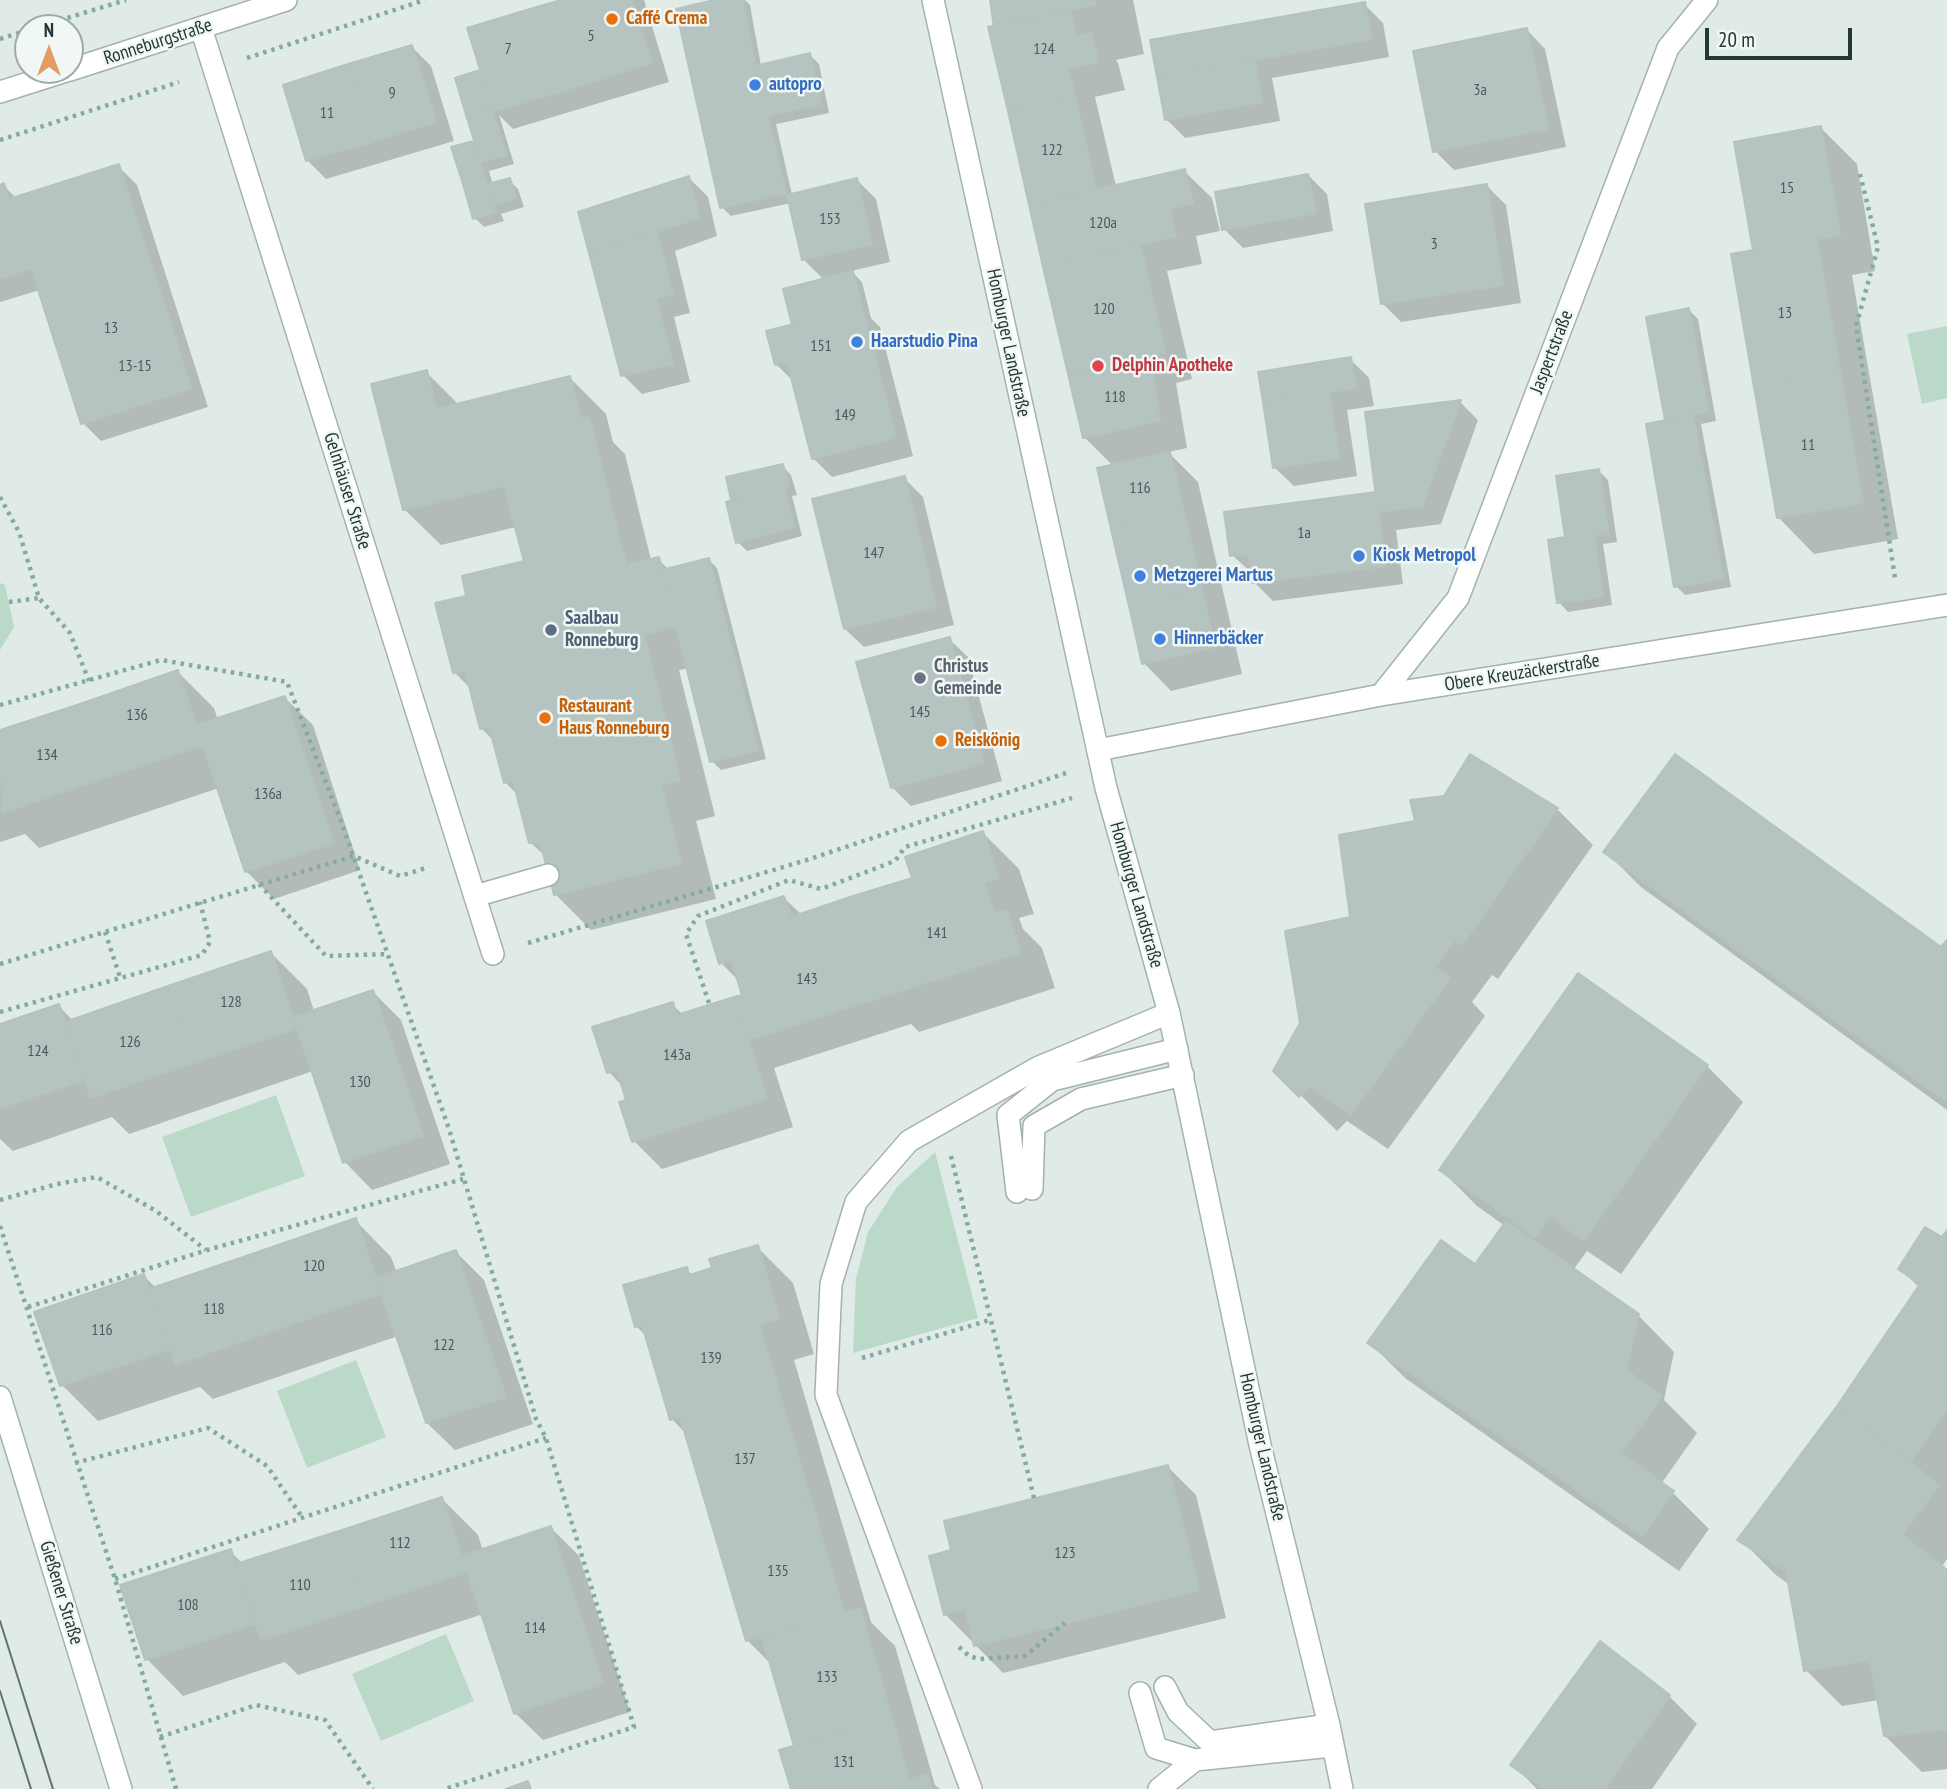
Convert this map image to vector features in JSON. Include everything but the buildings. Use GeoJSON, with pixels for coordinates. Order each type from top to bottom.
{"type":"FeatureCollection","features":[{"type":"Feature","properties":{"kind":"street","name":"Homburger Landstraße"},"geometry":{"type":"LineString","coordinates":[[933,0],[1106,788],[1184,1075],[1260,1445],[1342,1789]]}},
{"type":"Feature","properties":{"kind":"street","name":"Jaspertstraße"},"geometry":{"type":"LineString","coordinates":[[1381,695],[1458,598],[1668,48],[1707,0]]}},
{"type":"Feature","properties":{"kind":"street","name":"Ronneburgstraße"},"geometry":{"type":"LineString","coordinates":[[84,65],[282,1]]}},
{"type":"Feature","properties":{"kind":"street","name":"Gelnhäuser Straße"},"geometry":{"type":"LineString","coordinates":[[201,28],[493,954]]}},
{"type":"Feature","properties":{"kind":"street","name":"Ronneburgstraße"},"geometry":{"type":"LineString","coordinates":[[0,92],[25,84]]}},
{"type":"Feature","properties":{"kind":"street","name":"Obere Kreuzäckerstraße"},"geometry":{"type":"LineString","coordinates":[[1100,756],[1381,695],[1947,605]]}},
{"type":"Feature","properties":{"kind":"street"},"geometry":{"type":"LineString","coordinates":[[475,896],[548,874]]}},
{"type":"Feature","properties":{"kind":"street"},"geometry":{"type":"LineString","coordinates":[[971,1789],[826,1395],[831,1284],[856,1202],[909,1141],[1039,1067],[1169,1013]]}},
{"type":"Feature","properties":{"kind":"street"},"geometry":{"type":"LineString","coordinates":[[1177,1048],[1052,1080],[1008,1115],[1024,1191],[1034,1126],[1081,1099],[1184,1075]]}},
{"type":"Feature","properties":{"kind":"street","name":"Gießener Straße"},"geometry":{"type":"LineString","coordinates":[[0,1397],[121,1789]]}},
{"type":"Feature","properties":{"kind":"street"},"geometry":{"type":"LineString","coordinates":[[1165,1687],[1178,1712],[1210,1742],[1330,1736]]}},
{"type":"Feature","properties":{"kind":"street"},"geometry":{"type":"LineString","coordinates":[[1140,1693],[1156,1748],[1195,1760],[1330,1736]]}},
{"type":"Feature","properties":{"kind":"street"},"geometry":{"type":"LineString","coordinates":[[1159,1789],[1195,1760]]}},
{"type":"Feature","properties":{"kind":"path"},"geometry":{"type":"LineString","coordinates":[[80,14],[125,0]]}},
{"type":"Feature","properties":{"kind":"path"},"geometry":{"type":"LineString","coordinates":[[1860,174],[1878,247],[1856,326],[1900,613]]}},
{"type":"Feature","properties":{"kind":"path"},"geometry":{"type":"LineString","coordinates":[[0,496],[19,532],[39,598],[70,633],[89,681]]}},
{"type":"Feature","properties":{"kind":"path"},"geometry":{"type":"LineString","coordinates":[[9,603],[39,598]]}},
{"type":"Feature","properties":{"kind":"path"},"geometry":{"type":"LineString","coordinates":[[0,705],[161,660],[287,682],[354,856],[452,1140],[536,1419],[546,1438],[634,1727],[445,1789]]}},
{"type":"Feature","properties":{"kind":"path"},"geometry":{"type":"LineString","coordinates":[[493,954],[807,860],[1100,756]]}},
{"type":"Feature","properties":{"kind":"path"},"geometry":{"type":"LineString","coordinates":[[709,1003],[686,934],[698,916],[789,880],[821,889],[895,861],[905,847],[1106,788]]}},
{"type":"Feature","properties":{"kind":"path"},"geometry":{"type":"LineString","coordinates":[[0,964],[354,856],[400,876],[463,856]]}},
{"type":"Feature","properties":{"kind":"path"},"geometry":{"type":"LineString","coordinates":[[259,884],[326,956],[389,954]]}},
{"type":"Feature","properties":{"kind":"path"},"geometry":{"type":"LineString","coordinates":[[0,1012],[202,955],[210,942],[200,902]]}},
{"type":"Feature","properties":{"kind":"path"},"geometry":{"type":"LineString","coordinates":[[105,932],[120,977]]}},
{"type":"Feature","properties":{"kind":"path"},"geometry":{"type":"LineString","coordinates":[[943,1121],[1034,1498]]}},
{"type":"Feature","properties":{"kind":"path"},"geometry":{"type":"LineString","coordinates":[[0,1200],[57,1184],[97,1177],[156,1211],[207,1250]]}},
{"type":"Feature","properties":{"kind":"path"},"geometry":{"type":"LineString","coordinates":[[28,1307],[207,1250],[463,1179]]}},
{"type":"Feature","properties":{"kind":"path"},"geometry":{"type":"LineString","coordinates":[[0,1226],[28,1307],[75,1463],[115,1579],[176,1789]]}},
{"type":"Feature","properties":{"kind":"path"},"geometry":{"type":"LineString","coordinates":[[828,1368],[990,1320]]}},
{"type":"Feature","properties":{"kind":"path"},"geometry":{"type":"LineString","coordinates":[[75,1463],[208,1428],[267,1466],[302,1517]]}},
{"type":"Feature","properties":{"kind":"path"},"geometry":{"type":"LineString","coordinates":[[115,1579],[546,1438]]}},
{"type":"Feature","properties":{"kind":"path"},"geometry":{"type":"LineString","coordinates":[[918,1644],[944,1637],[969,1656],[979,1659],[1026,1656],[1065,1623]]}},
{"type":"Feature","properties":{"kind":"path"},"geometry":{"type":"LineString","coordinates":[[160,1737],[256,1705],[325,1720],[373,1789]]}},
{"type":"Feature","properties":{"kind":"green space"},"geometry":{"type":"Polygon","coordinates":[[[1947,326],[1947,398],[1922,404],[1907,334],[1947,326]]]}},
{"type":"Feature","properties":{"kind":"green space"},"geometry":{"type":"Polygon","coordinates":[[[0,583],[5,585],[14,627],[0,650],[0,583]]]}},
{"type":"Feature","properties":{"kind":"green space"},"geometry":{"type":"Polygon","coordinates":[[[276,1095],[305,1176],[191,1217],[162,1137],[276,1095]]]}},
{"type":"Feature","properties":{"kind":"green space"},"geometry":{"type":"Polygon","coordinates":[[[935,1152],[978,1318],[853,1353],[856,1279],[868,1232],[897,1187],[935,1152]]]}},
{"type":"Feature","properties":{"kind":"green space"},"geometry":{"type":"Polygon","coordinates":[[[356,1360],[386,1437],[307,1468],[277,1391],[356,1360]]]}},
{"type":"Feature","properties":{"kind":"green space"},"geometry":{"type":"Polygon","coordinates":[[[446,1634],[474,1701],[381,1741],[352,1674],[446,1634]]]}},
{"type":"Feature","properties":{"kind":"tram line"},"geometry":{"type":"LineString","coordinates":[[0,1621],[53,1789]]}},
{"type":"Feature","properties":{"kind":"tram line"},"geometry":{"type":"LineString","coordinates":[[0,1691],[31,1789]]}},
{"type":"Feature","properties":{"kind":"place","name":"Caffé Crema"},"geometry":{"type":"Point","coordinates":[612,19]}},
{"type":"Feature","properties":{"kind":"place","name":"autopro"},"geometry":{"type":"Point","coordinates":[755,85]}},
{"type":"Feature","properties":{"kind":"place","name":"Haarstudio Pina"},"geometry":{"type":"Point","coordinates":[857,342]}},
{"type":"Feature","properties":{"kind":"place","name":"Delphin Apotheke"},"geometry":{"type":"Point","coordinates":[1098,366]}},
{"type":"Feature","properties":{"kind":"place","name":"Kiosk Metropol"},"geometry":{"type":"Point","coordinates":[1359,556]}},
{"type":"Feature","properties":{"kind":"place","name":"Metzgerei Martus"},"geometry":{"type":"Point","coordinates":[1140,576]}},
{"type":"Feature","properties":{"kind":"place","name":"Saalbau Ronneburg"},"geometry":{"type":"Point","coordinates":[551,630]}},
{"type":"Feature","properties":{"kind":"place","name":"Hinnerbäcker"},"geometry":{"type":"Point","coordinates":[1160,639]}},
{"type":"Feature","properties":{"kind":"place","name":"Christus Gemeinde"},"geometry":{"type":"Point","coordinates":[920,678]}},
{"type":"Feature","properties":{"kind":"place","name":"Restaurant Haus Ronneburg"},"geometry":{"type":"Point","coordinates":[545,718]}},
{"type":"Feature","properties":{"kind":"place","name":"Reiskönig"},"geometry":{"type":"Point","coordinates":[941,741]}}]}
